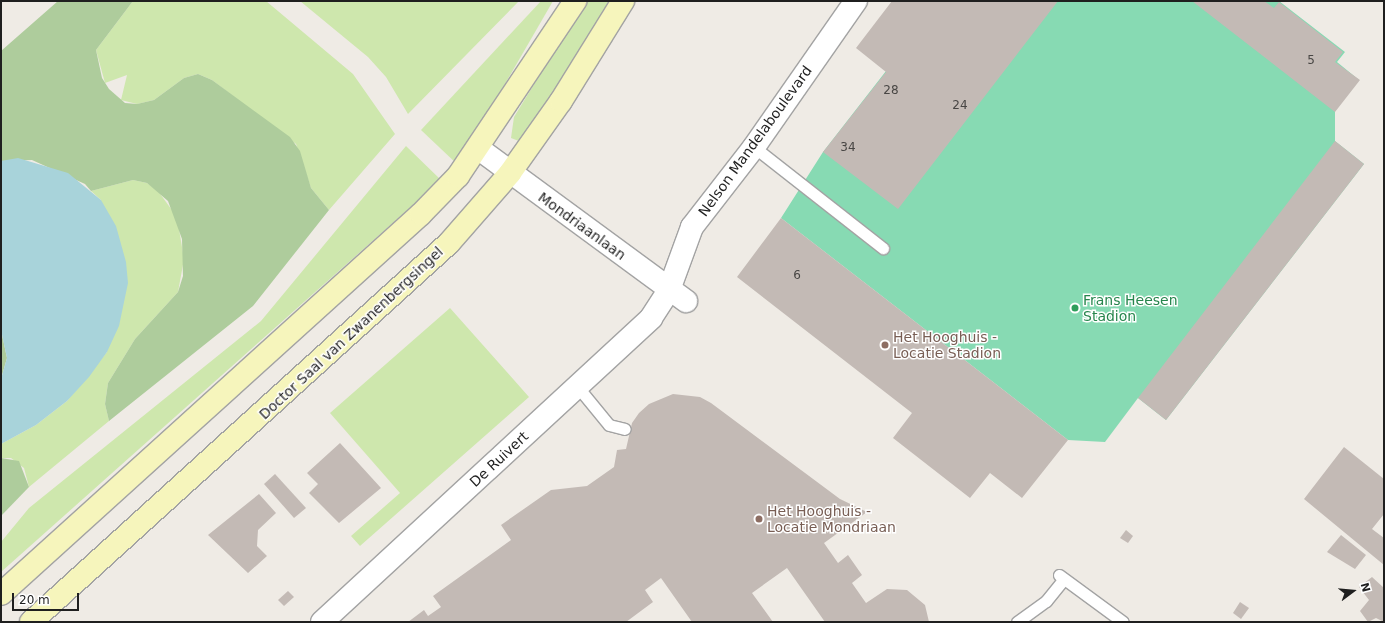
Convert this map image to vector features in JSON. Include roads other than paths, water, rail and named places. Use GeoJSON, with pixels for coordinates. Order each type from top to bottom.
{"type":"FeatureCollection","features":[{"type":"Feature","properties":{"kind":"main road"},"geometry":{"type":"LineString","coordinates":[[1,594],[421,214],[479,149],[575,1]]}},
{"type":"Feature","properties":{"kind":"main road","name":"Doctor Saal van Zwanenbergsingel"},"geometry":{"type":"LineString","coordinates":[[31,622],[449,243],[510,173],[561,101],[623,1]]}},
{"type":"Feature","properties":{"kind":"street","name":"Nelson Mandelaboulevard"},"geometry":{"type":"LineString","coordinates":[[678,296],[692,227],[754,147],[856,1]]}},
{"type":"Feature","properties":{"kind":"street","name":"Mondriaanlaan"},"geometry":{"type":"LineString","coordinates":[[479,149],[678,296]]}},
{"type":"Feature","properties":{"kind":"street","name":"De Ruivert"},"geometry":{"type":"LineString","coordinates":[[322,622],[651,318],[678,296]]}},
{"type":"Feature","properties":{"kind":"lane"},"geometry":{"type":"LineString","coordinates":[[754,147],[883,248]]}},
{"type":"Feature","properties":{"kind":"lane"},"geometry":{"type":"LineString","coordinates":[[577,386],[609,425],[626,429]]}},
{"type":"Feature","properties":{"kind":"lane"},"geometry":{"type":"LineString","coordinates":[[1016,622],[1046,601],[1061,577],[1123,622]]}},
{"type":"Feature","properties":{"kind":"water"},"geometry":{"type":"Polygon","coordinates":[[[18,158],[68,173],[101,200],[116,226],[126,262],[128,283],[119,326],[107,352],[89,377],[67,401],[36,425],[1,444],[1,379],[7,358],[1,330],[1,161],[18,158]]]}},
{"type":"Feature","properties":{"kind":"place","name":"Frans Heesen Stadion"},"geometry":{"type":"Point","coordinates":[1075,308]}},
{"type":"Feature","properties":{"kind":"place","name":"Het Hooghuis - Locatie Stadion"},"geometry":{"type":"Point","coordinates":[885,345]}},
{"type":"Feature","properties":{"kind":"place","name":"Het Hooghuis - Locatie Mondriaan"},"geometry":{"type":"Point","coordinates":[759,519]}}]}
